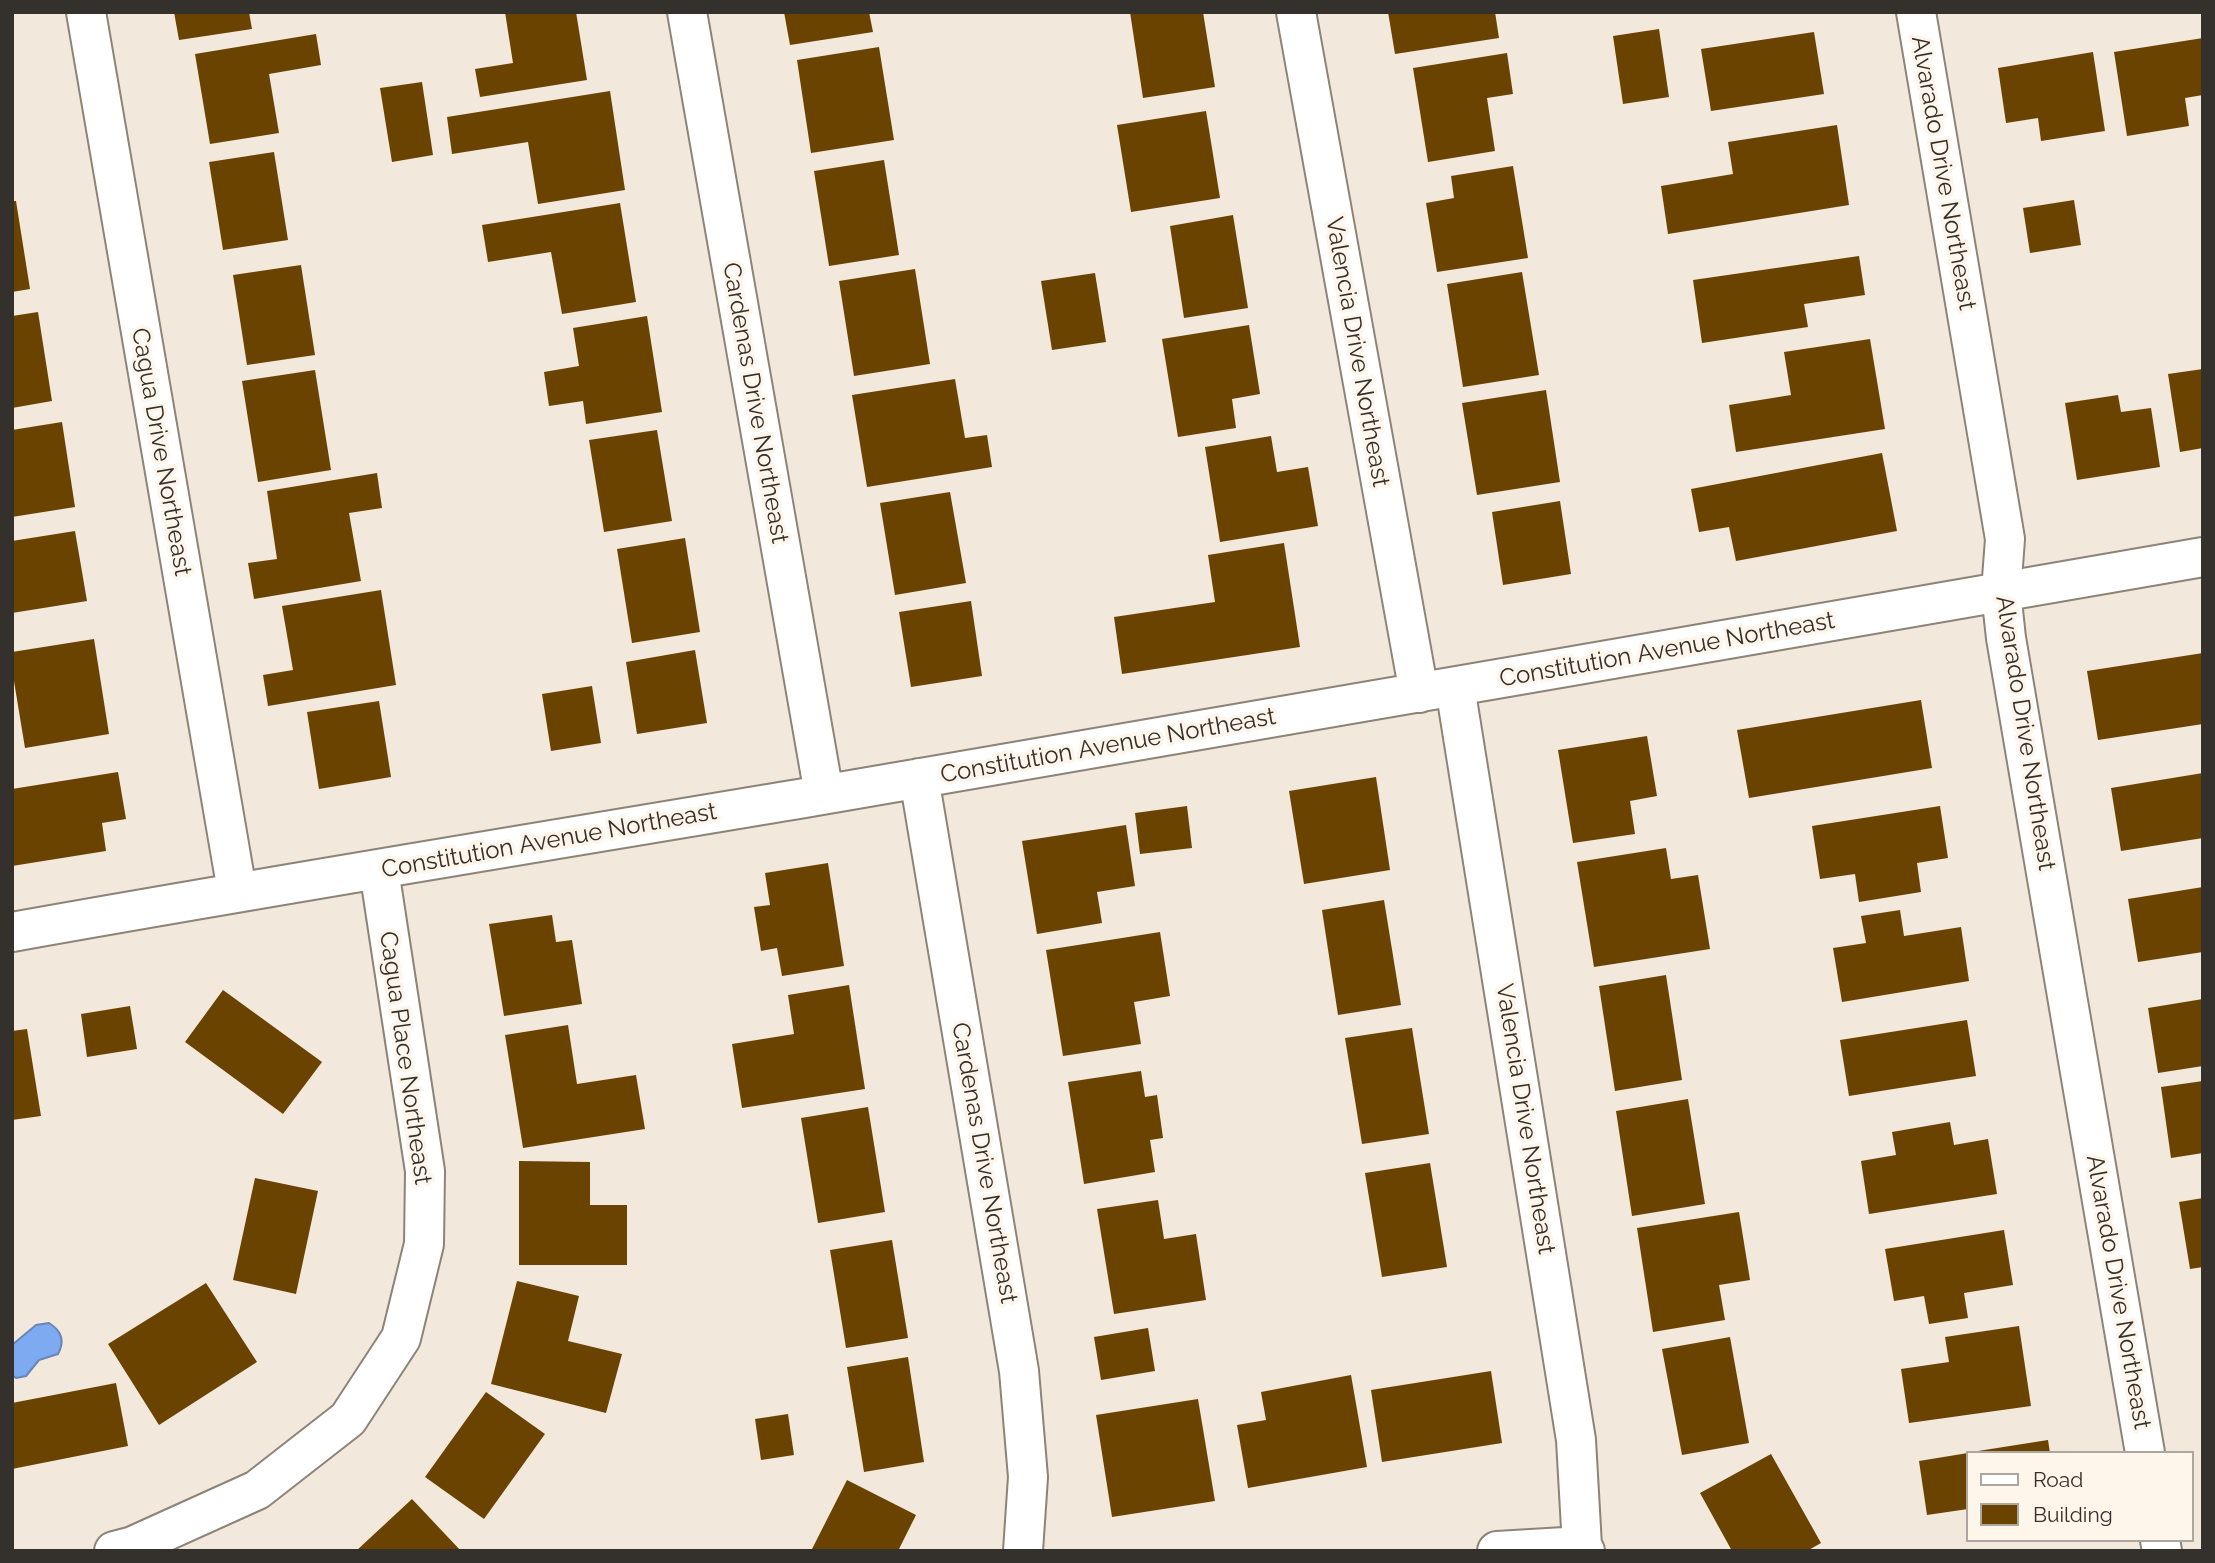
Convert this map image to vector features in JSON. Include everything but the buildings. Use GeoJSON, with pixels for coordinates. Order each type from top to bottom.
{"type":"FeatureCollection","features":[{"type":"Feature","properties":{"kind":"street","name":"Cagua Drive Northeast"},"geometry":{"type":"LineString","coordinates":[[86,12],[237,891]]}},
{"type":"Feature","properties":{"kind":"street","name":"Cardenas Drive Northeast"},"geometry":{"type":"LineString","coordinates":[[687,12],[824,794]]}},
{"type":"Feature","properties":{"kind":"street","name":"Valencia Drive Northeast"},"geometry":{"type":"LineString","coordinates":[[1296,12],[1437,690],[1576,1440],[1584,1548]]}},
{"type":"Feature","properties":{"kind":"street","name":"Alvarado Drive Northeast"},"geometry":{"type":"LineString","coordinates":[[1916,12],[2005,539],[2001,592],[2006,638],[2145,1451]]}},
{"type":"Feature","properties":{"kind":"street","name":"Constitution Avenue Northeast"},"geometry":{"type":"LineString","coordinates":[[12,932],[237,891],[379,870],[2203,557]]}},
{"type":"Feature","properties":{"kind":"street","name":"Cardenas Drive Northeast"},"geometry":{"type":"LineString","coordinates":[[919,778],[1019,1371],[1028,1477],[1023,1551]]}},
{"type":"Feature","properties":{"kind":"street","name":"Cagua Place Northeast"},"geometry":{"type":"LineString","coordinates":[[114,1551],[133,1546],[257,1490],[348,1419],[401,1338],[424,1244],[425,1171],[379,870]]}},
{"type":"Feature","properties":{"kind":"street"},"geometry":{"type":"LineString","coordinates":[[1497,1551],[1584,1548]]}},
{"type":"Feature","properties":{"kind":"water"},"geometry":{"type":"Polygon","coordinates":[[[49,1323],[57,1329],[61,1337],[58,1354],[39,1360],[26,1376],[16,1378],[12,1375],[12,1345],[36,1325],[49,1323]]]}}]}
